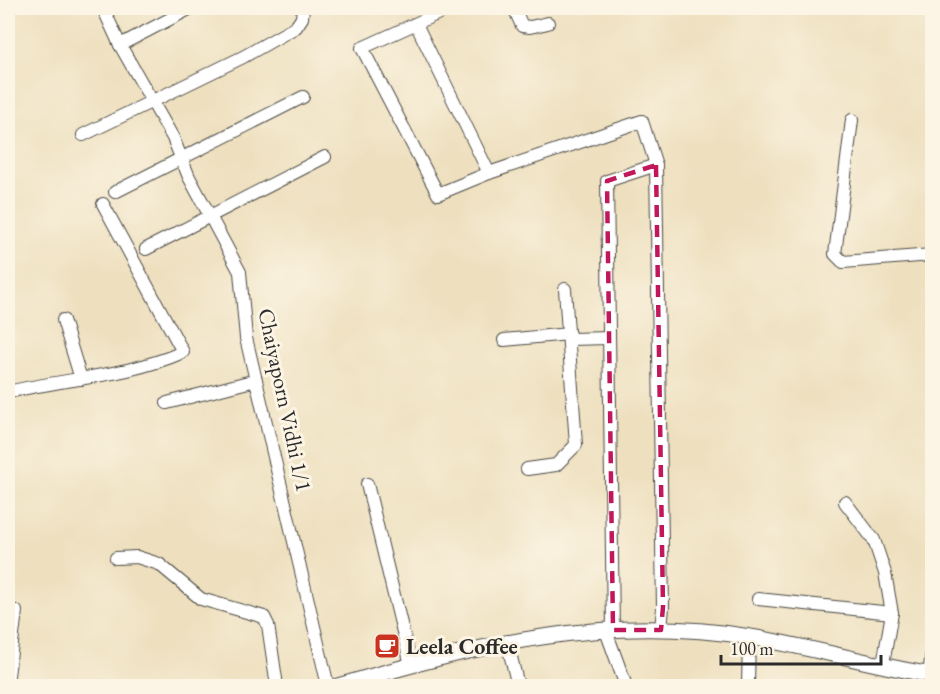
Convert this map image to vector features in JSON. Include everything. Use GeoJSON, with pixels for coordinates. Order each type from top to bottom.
{"type":"FeatureCollection","features":[{"type":"Feature","properties":{"kind":"main road"},"geometry":{"type":"LineString","coordinates":[[338,687],[411,665],[507,641],[610,631],[661,630],[749,637],[931,675]]}},
{"type":"Feature","properties":{"kind":"street","name":"Chaiyaporn Vidhi 1/1"},"geometry":{"type":"LineString","coordinates":[[103,8],[120,45],[240,272],[246,338],[328,687]]}},
{"type":"Feature","properties":{"kind":"street"},"geometry":{"type":"LineString","coordinates":[[120,45],[191,8]]}},
{"type":"Feature","properties":{"kind":"street"},"geometry":{"type":"LineString","coordinates":[[83,135],[296,27],[302,18],[303,8]]}},
{"type":"Feature","properties":{"kind":"street"},"geometry":{"type":"LineString","coordinates":[[450,8],[362,48],[438,194],[489,173],[642,122],[656,165],[663,607],[661,630]]}},
{"type":"Feature","properties":{"kind":"street"},"geometry":{"type":"LineString","coordinates":[[514,8],[522,26],[530,27],[548,23]]}},
{"type":"Feature","properties":{"kind":"street"},"geometry":{"type":"LineString","coordinates":[[416,24],[489,173]]}},
{"type":"Feature","properties":{"kind":"street"},"geometry":{"type":"LineString","coordinates":[[116,192],[303,97]]}},
{"type":"Feature","properties":{"kind":"street"},"geometry":{"type":"LineString","coordinates":[[852,120],[835,254],[843,262],[933,255]]}},
{"type":"Feature","properties":{"kind":"street"},"geometry":{"type":"LineString","coordinates":[[146,249],[325,157]]}},
{"type":"Feature","properties":{"kind":"street"},"geometry":{"type":"LineString","coordinates":[[626,687],[610,631],[607,181],[656,165]]}},
{"type":"Feature","properties":{"kind":"street"},"geometry":{"type":"LineString","coordinates":[[8,392],[120,373],[157,363],[183,352],[103,204]]}},
{"type":"Feature","properties":{"kind":"street"},"geometry":{"type":"LineString","coordinates":[[527,469],[556,465],[576,445],[565,289]]}},
{"type":"Feature","properties":{"kind":"street"},"geometry":{"type":"LineString","coordinates":[[63,320],[81,379]]}},
{"type":"Feature","properties":{"kind":"street"},"geometry":{"type":"LineString","coordinates":[[504,340],[570,336],[609,338]]}},
{"type":"Feature","properties":{"kind":"street"},"geometry":{"type":"LineString","coordinates":[[167,403],[256,380]]}},
{"type":"Feature","properties":{"kind":"street"},"geometry":{"type":"LineString","coordinates":[[367,484],[411,665]]}},
{"type":"Feature","properties":{"kind":"street"},"geometry":{"type":"LineString","coordinates":[[845,502],[874,540],[885,573],[892,612],[883,664]]}},
{"type":"Feature","properties":{"kind":"street"},"geometry":{"type":"LineString","coordinates":[[116,558],[137,557],[159,564],[201,599],[264,617],[268,625],[277,687]]}},
{"type":"Feature","properties":{"kind":"street"},"geometry":{"type":"LineString","coordinates":[[758,599],[892,612]]}},
{"type":"Feature","properties":{"kind":"street"},"geometry":{"type":"LineString","coordinates":[[8,676],[16,611]]}},
{"type":"Feature","properties":{"kind":"street"},"geometry":{"type":"LineString","coordinates":[[748,687],[749,637]]}},
{"type":"Feature","properties":{"kind":"street"},"geometry":{"type":"LineString","coordinates":[[507,641],[518,687]]}},
{"type":"Feature","properties":{"kind":"street"},"geometry":{"type":"LineString","coordinates":[[931,675],[933,652]]}},
{"type":"Feature","properties":{"kind":"highlighted area"},"geometry":{"type":"Polygon","coordinates":[[[656,165],[663,607],[661,630],[613,630],[607,181],[656,165]]]}},
{"type":"Feature","properties":{"kind":"place","name":"Leela Coffee"},"geometry":{"type":"Point","coordinates":[387,646]}}]}
